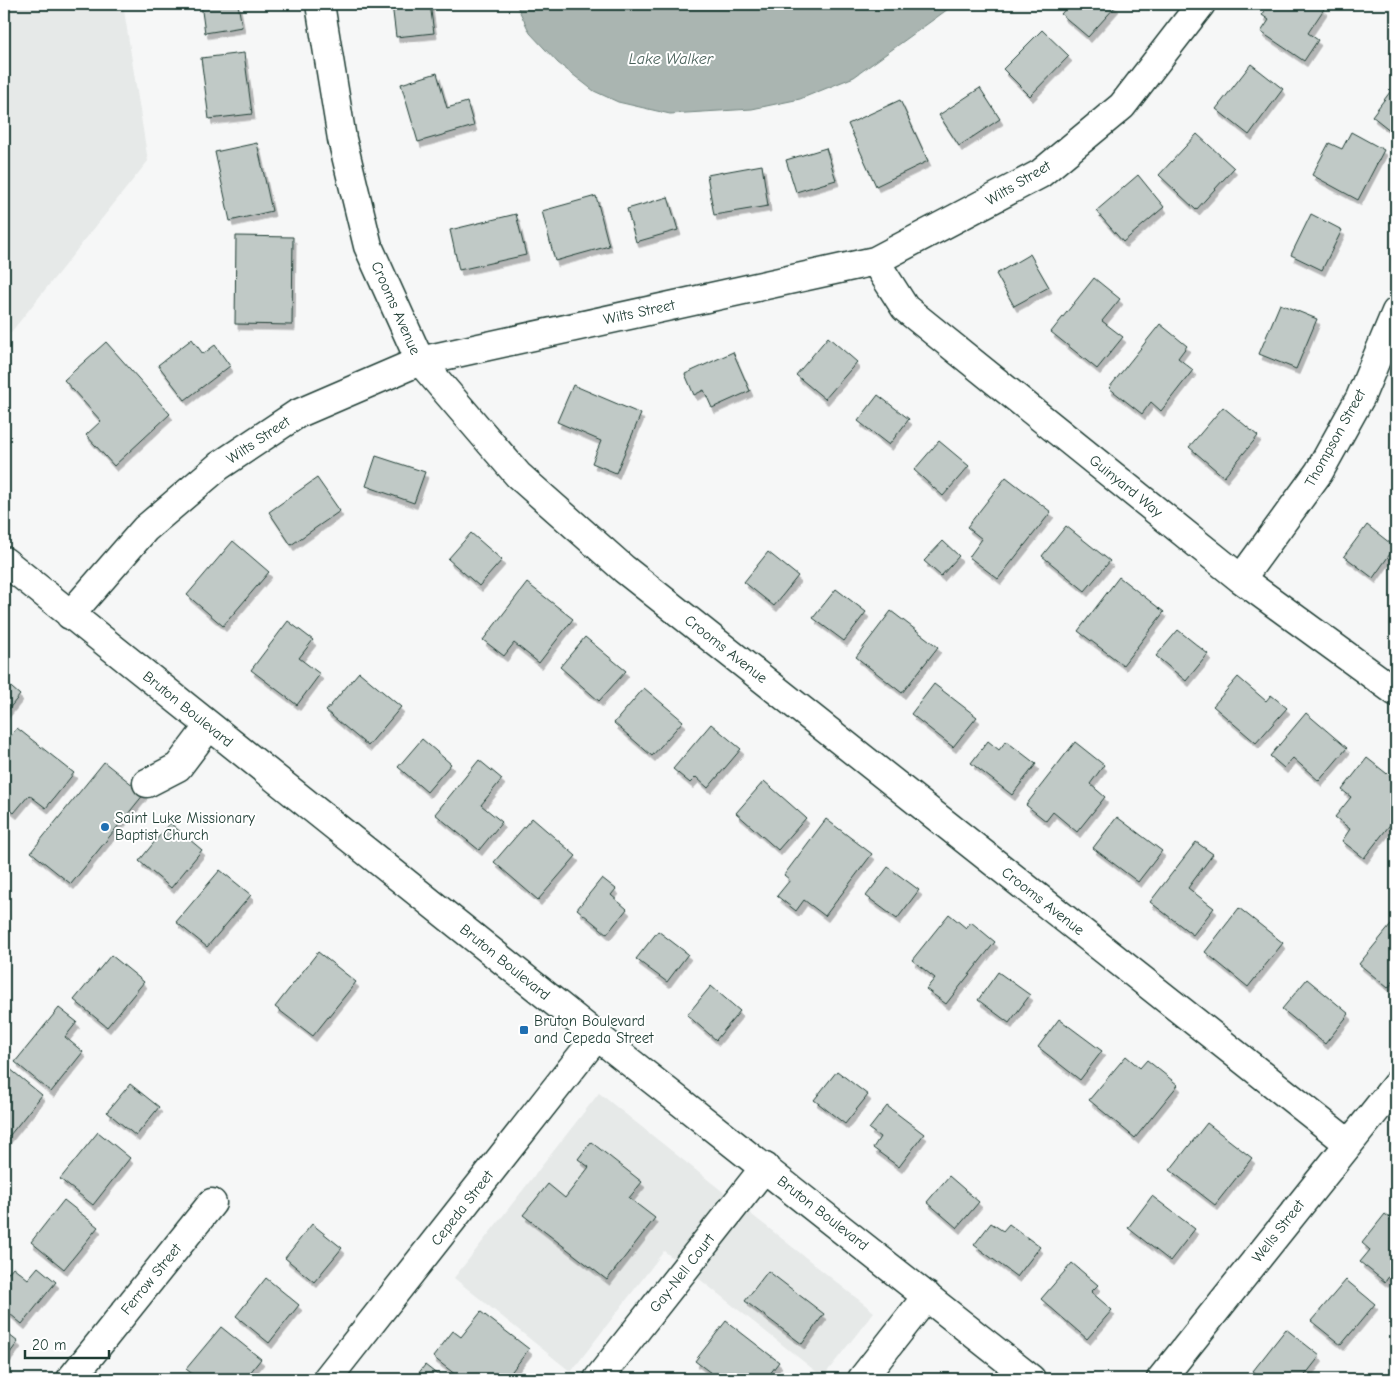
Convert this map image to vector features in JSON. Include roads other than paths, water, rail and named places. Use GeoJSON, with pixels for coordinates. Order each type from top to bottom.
{"type":"FeatureCollection","features":[{"type":"Feature","properties":{"kind":"street","name":"Crooms Avenue"},"geometry":{"type":"LineString","coordinates":[[320,4],[342,139],[368,246],[420,361],[518,475],[624,569],[1348,1143]]}},
{"type":"Feature","properties":{"kind":"street","name":"Wilts Street"},"geometry":{"type":"LineString","coordinates":[[70,615],[145,529],[220,466],[297,414],[420,361],[875,260],[1040,174],[1122,106],[1201,4]]}},
{"type":"Feature","properties":{"kind":"street","name":"Guinyard Way"},"geometry":{"type":"LineString","coordinates":[[875,260],[905,308],[1241,579],[1396,692]]}},
{"type":"Feature","properties":{"kind":"street","name":"Thompson Street"},"geometry":{"type":"LineString","coordinates":[[1241,579],[1319,472],[1360,398],[1396,312]]}},
{"type":"Feature","properties":{"kind":"street","name":"Bruton Boulevard"},"geometry":{"type":"LineString","coordinates":[[4,561],[597,1036],[1031,1379]]}},
{"type":"Feature","properties":{"kind":"street"},"geometry":{"type":"LineString","coordinates":[[146,783],[178,766],[210,726]]}},
{"type":"Feature","properties":{"kind":"street","name":"Cepeda Street"},"geometry":{"type":"LineString","coordinates":[[327,1379],[597,1036]]}},
{"type":"Feature","properties":{"kind":"street","name":"Wells Street"},"geometry":{"type":"LineString","coordinates":[[1161,1379],[1396,1085]]}},
{"type":"Feature","properties":{"kind":"street","name":"Gay-Nell Court"},"geometry":{"type":"LineString","coordinates":[[598,1379],[765,1167]]}},
{"type":"Feature","properties":{"kind":"street","name":"Ferrow Street"},"geometry":{"type":"LineString","coordinates":[[71,1379],[212,1203]]}},
{"type":"Feature","properties":{"kind":"street"},"geometry":{"type":"LineString","coordinates":[[862,1379],[927,1296]]}},
{"type":"Feature","properties":{"kind":"water","name":"Lake Walker"},"geometry":{"type":"Polygon","coordinates":[[[516,4],[955,4],[854,77],[800,99],[752,109],[670,114],[618,102],[594,91],[558,63],[530,33],[516,4]]]}},
{"type":"Feature","properties":{"kind":"place","name":"Saint Luke Missionary Baptist Church"},"geometry":{"type":"Point","coordinates":[105,827]}},
{"type":"Feature","properties":{"kind":"place","name":"Bruton Boulevard and Cepeda Street"},"geometry":{"type":"Point","coordinates":[524,1030]}}]}
